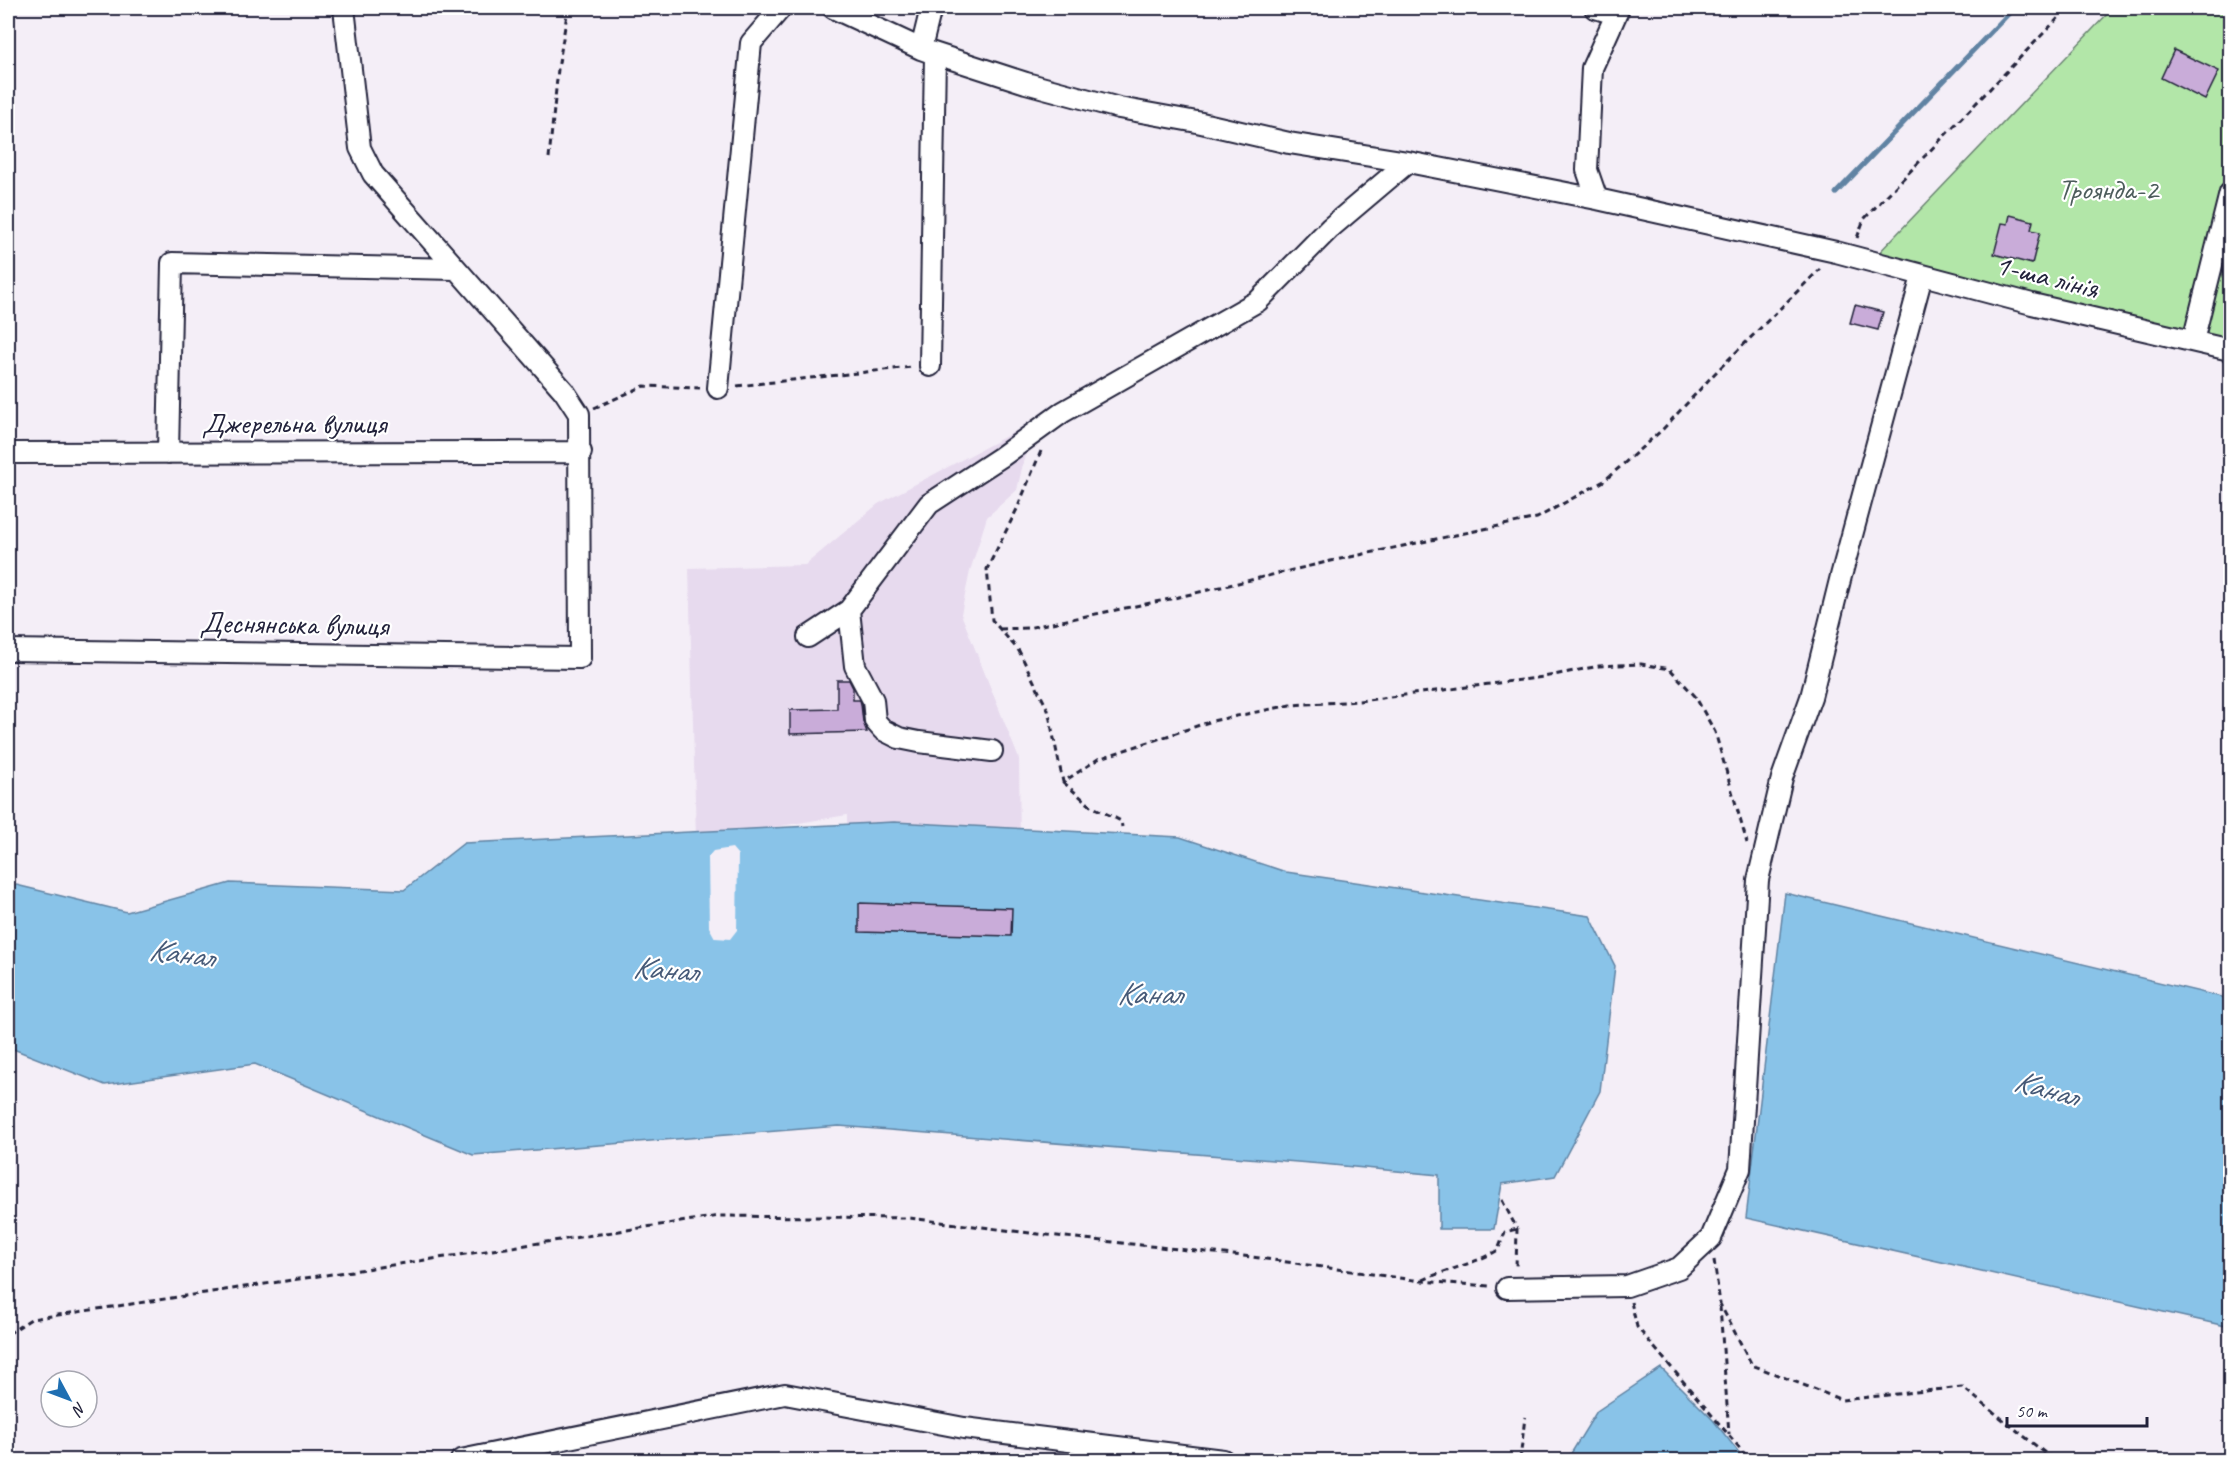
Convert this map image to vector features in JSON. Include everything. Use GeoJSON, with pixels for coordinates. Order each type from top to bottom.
{"type":"FeatureCollection","features":[{"type":"Feature","properties":{"kind":"street"},"geometry":{"type":"LineString","coordinates":[[344,8],[360,148],[373,174],[564,391],[579,414],[581,452]]}},
{"type":"Feature","properties":{"kind":"street"},"geometry":{"type":"LineString","coordinates":[[718,388],[751,43],[781,8]]}},
{"type":"Feature","properties":{"kind":"street","name":"1-ша лінія"},"geometry":{"type":"LineString","coordinates":[[833,8],[928,52],[1026,83],[1119,108],[1197,122],[1289,143],[1408,162],[1598,199],[1843,254],[1922,276],[2230,350]]}},
{"type":"Feature","properties":{"kind":"street"},"geometry":{"type":"LineString","coordinates":[[930,366],[928,52],[931,8]]}},
{"type":"Feature","properties":{"kind":"street"},"geometry":{"type":"LineString","coordinates":[[1595,8],[1617,11],[1592,68],[1587,170],[1598,199]]}},
{"type":"Feature","properties":{"kind":"street"},"geometry":{"type":"LineString","coordinates":[[808,637],[849,610],[929,504],[1002,457],[1063,412],[1258,301],[1330,228],[1408,162]]}},
{"type":"Feature","properties":{"kind":"street"},"geometry":{"type":"LineString","coordinates":[[2193,341],[2230,193]]}},
{"type":"Feature","properties":{"kind":"street"},"geometry":{"type":"LineString","coordinates":[[168,453],[172,263],[456,269]]}},
{"type":"Feature","properties":{"kind":"street"},"geometry":{"type":"LineString","coordinates":[[1511,1288],[1627,1286],[1679,1268],[1711,1238],[1740,1169],[1758,880],[1782,778],[1811,697],[1841,576],[1922,276]]}},
{"type":"Feature","properties":{"kind":"street","name":"Джерельна вулиця"},"geometry":{"type":"LineString","coordinates":[[8,453],[581,452]]}},
{"type":"Feature","properties":{"kind":"street","name":"Деснянська вулиця"},"geometry":{"type":"LineString","coordinates":[[8,650],[580,658],[581,452]]}},
{"type":"Feature","properties":{"kind":"street"},"geometry":{"type":"LineString","coordinates":[[849,610],[855,666],[873,700],[875,721],[883,730],[899,738],[992,751]]}},
{"type":"Feature","properties":{"kind":"street"},"geometry":{"type":"LineString","coordinates":[[461,1461],[785,1394],[964,1428],[1223,1461]]}},
{"type":"Feature","properties":{"kind":"path"},"geometry":{"type":"LineString","coordinates":[[549,158],[558,69],[568,8]]}},
{"type":"Feature","properties":{"kind":"path"},"geometry":{"type":"LineString","coordinates":[[1000,629],[1027,628],[1170,599],[1331,561],[1537,518],[1604,481],[1663,429],[1717,371],[1843,254],[1864,219],[2068,8]]}},
{"type":"Feature","properties":{"kind":"path"},"geometry":{"type":"LineString","coordinates":[[579,414],[644,386],[718,388],[930,366]]}},
{"type":"Feature","properties":{"kind":"path"},"geometry":{"type":"LineString","coordinates":[[1050,422],[1048,435],[1017,509],[987,569],[992,620],[1019,651],[1048,710],[1064,782],[1091,806],[1121,821],[1122,827]]}},
{"type":"Feature","properties":{"kind":"path"},"geometry":{"type":"LineString","coordinates":[[1064,782],[1098,759],[1212,721],[1291,705],[1359,701],[1544,677],[1599,666],[1641,664],[1670,669],[1695,696],[1715,732],[1748,845]]}},
{"type":"Feature","properties":{"kind":"path"},"geometry":{"type":"LineString","coordinates":[[8,1334],[31,1319],[720,1216],[909,1218],[1252,1257],[1421,1281],[1511,1288],[1517,1229],[1502,1200]]}},
{"type":"Feature","properties":{"kind":"path"},"geometry":{"type":"LineString","coordinates":[[1421,1281],[1451,1268],[1479,1261],[1498,1250],[1505,1232],[1517,1229]]}},
{"type":"Feature","properties":{"kind":"path"},"geometry":{"type":"LineString","coordinates":[[1711,1238],[1719,1304],[1729,1436]]}},
{"type":"Feature","properties":{"kind":"path"},"geometry":{"type":"LineString","coordinates":[[1627,1286],[1637,1327],[1750,1461]]}},
{"type":"Feature","properties":{"kind":"path"},"geometry":{"type":"LineString","coordinates":[[1719,1304],[1752,1365],[1842,1400],[1962,1387],[2054,1461]]}},
{"type":"Feature","properties":{"kind":"path"},"geometry":{"type":"LineString","coordinates":[[1520,1461],[1525,1417]]}},
{"type":"Feature","properties":{"kind":"shaded area"},"geometry":{"type":"Polygon","coordinates":[[[1016,431],[1025,455],[1017,490],[987,517],[970,571],[961,614],[1019,759],[1021,941],[847,946],[847,815],[696,840],[689,568],[805,565],[878,504],[1016,431]]]}},
{"type":"Feature","properties":{"kind":"green space","name":"Троянда-2"},"geometry":{"type":"Polygon","coordinates":[[[2113,8],[2230,8],[2230,343],[1873,259],[2113,8]]]}},
{"type":"Feature","properties":{"kind":"water","name":"Канал"},"geometry":{"type":"Polygon","coordinates":[[[894,822],[1180,837],[1286,872],[1590,916],[1615,966],[1600,1091],[1555,1176],[1502,1184],[1494,1229],[1439,1229],[1439,1175],[839,1126],[473,1155],[255,1064],[105,1085],[8,1047],[8,883],[127,912],[230,883],[404,890],[464,843],[894,822]]]}},
{"type":"Feature","properties":{"kind":"water","name":"Канал"},"geometry":{"type":"Polygon","coordinates":[[[1785,893],[2230,999],[2230,1327],[1746,1218],[1785,893]]]}},
{"type":"Feature","properties":{"kind":"water"},"geometry":{"type":"Polygon","coordinates":[[[1661,1368],[1713,1420],[1745,1460],[1567,1460],[1597,1411],[1661,1368]]]}},
{"type":"Feature","properties":{"kind":"pier"},"geometry":{"type":"Polygon","coordinates":[[[732,848],[738,855],[737,930],[730,939],[715,938],[709,927],[708,857],[713,851],[732,848]]]}},
{"type":"Feature","properties":{"kind":"building"},"geometry":{"type":"Polygon","coordinates":[[[2174,50],[2219,71],[2205,100],[2161,78],[2174,50]]]}},
{"type":"Feature","properties":{"kind":"building"},"geometry":{"type":"Polygon","coordinates":[[[2010,215],[2033,221],[2031,230],[2040,232],[2032,264],[1994,254],[2002,223],[2008,224],[2010,215]]]}},
{"type":"Feature","properties":{"kind":"building"},"geometry":{"type":"Polygon","coordinates":[[[1855,305],[1883,312],[1878,330],[1850,323],[1855,305]]]}},
{"type":"Feature","properties":{"kind":"building"},"geometry":{"type":"Polygon","coordinates":[[[837,680],[849,680],[853,688],[853,700],[860,700],[867,732],[790,734],[790,710],[837,709],[837,680]]]}},
{"type":"Feature","properties":{"kind":"building"},"geometry":{"type":"Polygon","coordinates":[[[859,903],[1012,908],[1011,936],[859,932],[859,903]]]}},
{"type":"Feature","properties":{"kind":"waterway"},"geometry":{"type":"LineString","coordinates":[[1836,193],[2014,8]]}}]}
